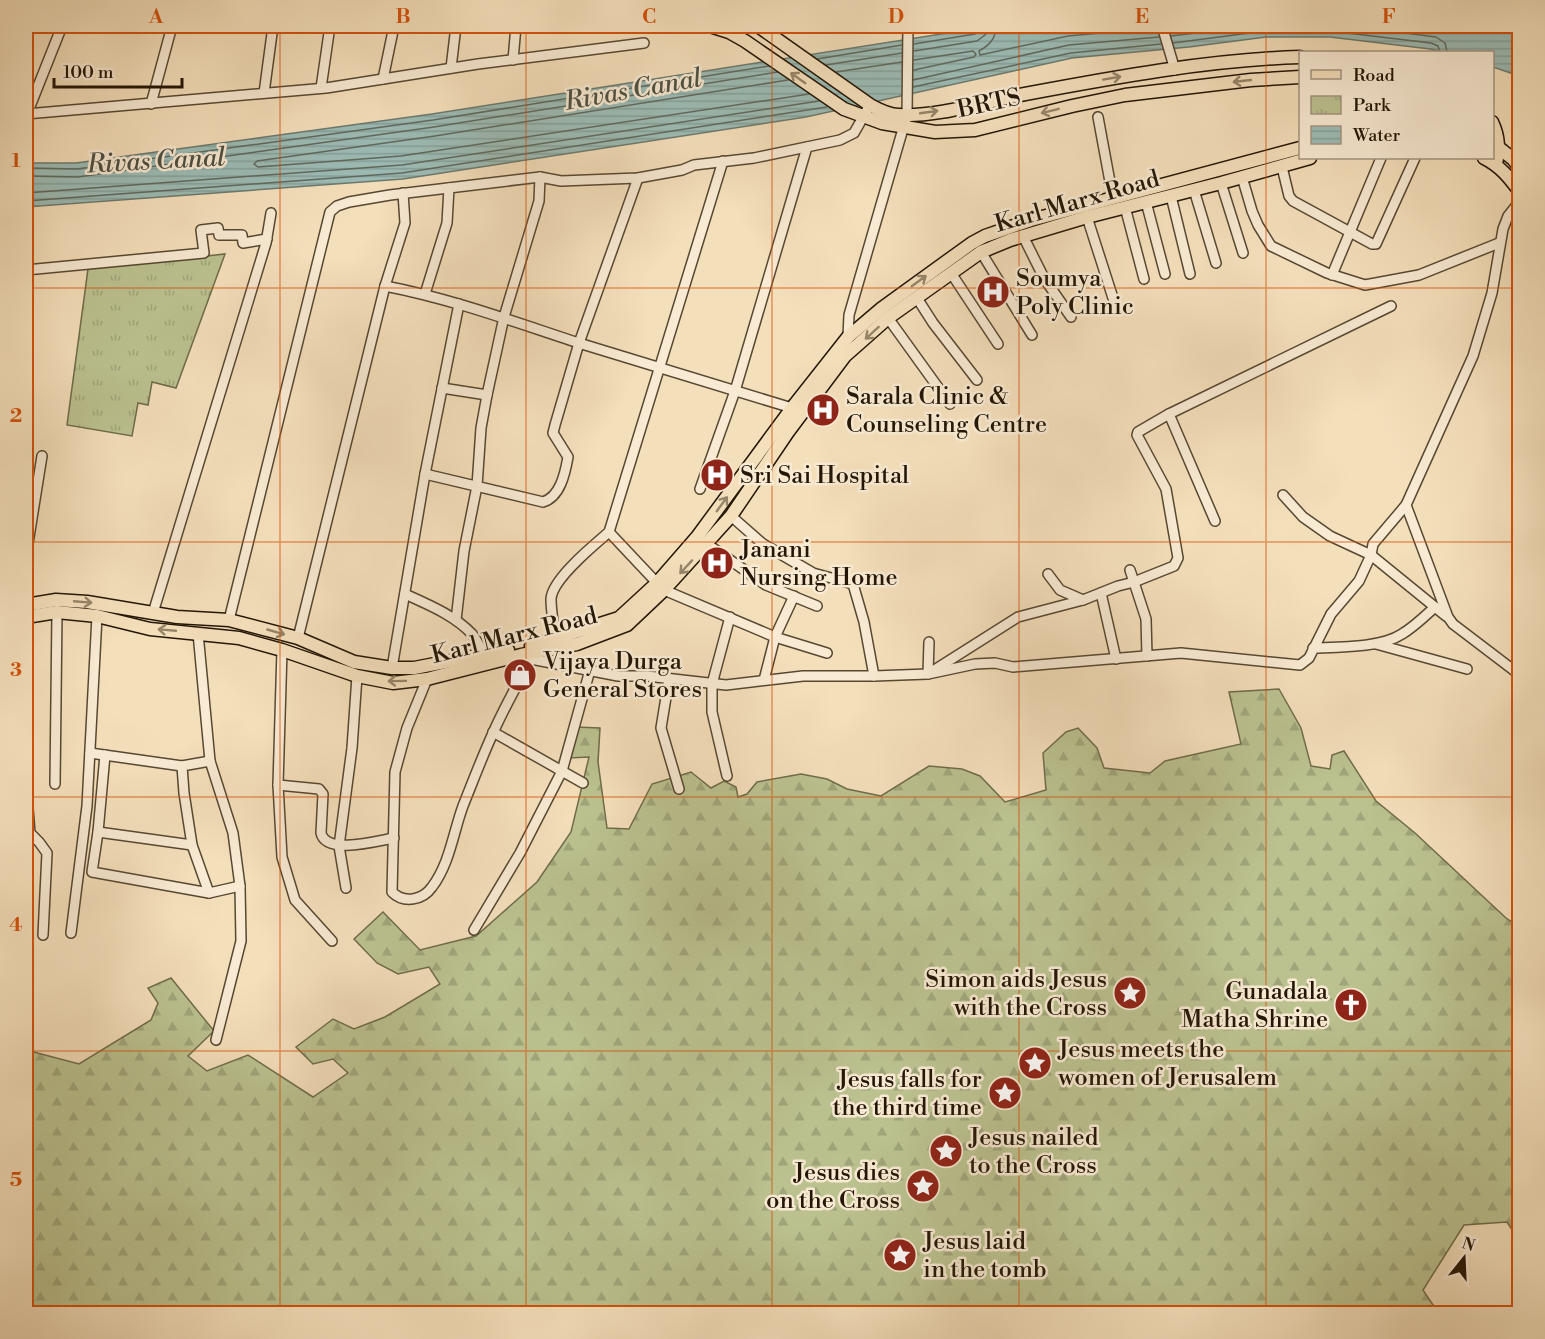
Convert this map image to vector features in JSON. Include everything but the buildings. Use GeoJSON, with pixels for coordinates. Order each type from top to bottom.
{"type":"FeatureCollection","features":[{"type":"Feature","properties":{"kind":"main road","name":"BRTS"},"geometry":{"type":"LineString","coordinates":[[710,26],[729,32],[753,46],[844,109],[908,115],[940,111],[1121,76],[1299,57]]}},
{"type":"Feature","properties":{"kind":"main road","name":"BRTS"},"geometry":{"type":"LineString","coordinates":[[758,26],[781,41],[867,111],[905,128],[935,132],[966,132],[1125,95],[1251,80],[1299,77]]}},
{"type":"Feature","properties":{"kind":"main road"},"geometry":{"type":"LineString","coordinates":[[1494,126],[1497,133],[1496,164]]}},
{"type":"Feature","properties":{"kind":"main road"},"geometry":{"type":"LineString","coordinates":[[1496,145],[1518,155]]}},
{"type":"Feature","properties":{"kind":"main road","name":"Karl Marx Road"},"geometry":{"type":"LineString","coordinates":[[26,617],[57,612],[97,616],[150,629],[239,638],[357,676],[393,683],[427,679],[520,655],[577,644],[627,626],[660,587],[792,408],[848,337],[882,308],[985,236],[1031,220],[1299,148]]}},
{"type":"Feature","properties":{"kind":"main road","name":"Karl Marx Road"},"geometry":{"type":"LineString","coordinates":[[26,605],[56,600],[77,601],[229,620],[298,639],[354,662],[392,668],[414,668],[484,655],[520,655],[555,637],[619,618],[660,587],[706,544],[731,516],[845,356],[888,318],[981,252],[1023,236],[1087,217],[1307,159]]}},
{"type":"Feature","properties":{"kind":"main road"},"geometry":{"type":"LineString","coordinates":[[1486,159],[1496,164],[1520,192]]}},
{"type":"Feature","properties":{"kind":"street"},"geometry":{"type":"LineString","coordinates":[[62,26],[26,114],[321,88],[644,43]]}},
{"type":"Feature","properties":{"kind":"street"},"geometry":{"type":"LineString","coordinates":[[151,104],[172,26]]}},
{"type":"Feature","properties":{"kind":"street"},"geometry":{"type":"LineString","coordinates":[[264,93],[273,26]]}},
{"type":"Feature","properties":{"kind":"street"},"geometry":{"type":"LineString","coordinates":[[321,88],[330,26]]}},
{"type":"Feature","properties":{"kind":"street"},"geometry":{"type":"LineString","coordinates":[[383,79],[394,26]]}},
{"type":"Feature","properties":{"kind":"street"},"geometry":{"type":"LineString","coordinates":[[452,68],[456,26]]}},
{"type":"Feature","properties":{"kind":"street"},"geometry":{"type":"LineString","coordinates":[[513,60],[516,26]]}},
{"type":"Feature","properties":{"kind":"street"},"geometry":{"type":"LineString","coordinates":[[1162,26],[1175,70]]}},
{"type":"Feature","properties":{"kind":"street"},"geometry":{"type":"LineString","coordinates":[[848,337],[849,315],[908,115],[908,30]]}},
{"type":"Feature","properties":{"kind":"street"},"geometry":{"type":"LineString","coordinates":[[229,620],[330,212],[337,206],[403,193],[540,177],[561,180],[638,178],[682,170],[694,165],[840,140],[854,133],[867,111]]}},
{"type":"Feature","properties":{"kind":"street"},"geometry":{"type":"LineString","coordinates":[[1098,117],[1113,198]]}},
{"type":"Feature","properties":{"kind":"street"},"geometry":{"type":"LineString","coordinates":[[700,489],[735,391],[807,147]]}},
{"type":"Feature","properties":{"kind":"street"},"geometry":{"type":"LineString","coordinates":[[1332,275],[1381,159]]}},
{"type":"Feature","properties":{"kind":"street"},"geometry":{"type":"LineString","coordinates":[[1282,167],[1289,196],[1293,201],[1372,244],[1379,241],[1415,159]]}},
{"type":"Feature","properties":{"kind":"street"},"geometry":{"type":"LineString","coordinates":[[555,637],[551,600],[553,591],[579,558],[609,532],[723,161]]}},
{"type":"Feature","properties":{"kind":"street"},"geometry":{"type":"LineString","coordinates":[[456,620],[464,551],[477,486],[481,428],[487,395],[504,317],[539,201],[540,177]]}},
{"type":"Feature","properties":{"kind":"street"},"geometry":{"type":"LineString","coordinates":[[1242,177],[1258,225],[1271,246],[1332,275],[1365,285],[1419,275],[1499,243]]}},
{"type":"Feature","properties":{"kind":"street"},"geometry":{"type":"LineString","coordinates":[[425,474],[543,502],[550,500],[556,494],[568,458],[553,433],[579,343],[638,178]]}},
{"type":"Feature","properties":{"kind":"street"},"geometry":{"type":"LineString","coordinates":[[1221,183],[1243,253]]}},
{"type":"Feature","properties":{"kind":"street"},"geometry":{"type":"LineString","coordinates":[[425,294],[447,223],[449,188]]}},
{"type":"Feature","properties":{"kind":"street"},"geometry":{"type":"LineString","coordinates":[[1194,190],[1216,263]]}},
{"type":"Feature","properties":{"kind":"street"},"geometry":{"type":"LineString","coordinates":[[298,639],[386,286],[405,223],[403,193]]}},
{"type":"Feature","properties":{"kind":"street"},"geometry":{"type":"LineString","coordinates":[[1171,196],[1190,274]]}},
{"type":"Feature","properties":{"kind":"street"},"geometry":{"type":"LineString","coordinates":[[427,679],[407,728],[395,772],[392,892],[397,897],[405,899],[420,898],[432,888],[448,855],[462,809],[493,732],[520,655],[618,676],[726,685],[803,676],[928,674],[975,664],[995,663],[1012,667],[1181,652],[1300,665],[1308,658],[1331,614],[1359,581],[1371,555],[1373,544],[1406,505],[1473,356],[1492,293],[1499,243],[1508,216],[1520,201]]}},
{"type":"Feature","properties":{"kind":"street"},"geometry":{"type":"LineString","coordinates":[[1146,202],[1165,274]]}},
{"type":"Feature","properties":{"kind":"street"},"geometry":{"type":"LineString","coordinates":[[1125,207],[1144,279]]}},
{"type":"Feature","properties":{"kind":"street"},"geometry":{"type":"LineString","coordinates":[[153,612],[267,239],[271,213]]}},
{"type":"Feature","properties":{"kind":"street"},"geometry":{"type":"LineString","coordinates":[[1087,217],[1113,298]]}},
{"type":"Feature","properties":{"kind":"street"},"geometry":{"type":"LineString","coordinates":[[26,270],[204,253],[201,230],[218,228],[219,236],[242,235],[243,243],[267,239]]}},
{"type":"Feature","properties":{"kind":"street"},"geometry":{"type":"LineString","coordinates":[[1023,236],[1044,278],[1071,317]]}},
{"type":"Feature","properties":{"kind":"street"},"geometry":{"type":"LineString","coordinates":[[981,252],[1032,335]]}},
{"type":"Feature","properties":{"kind":"street"},"geometry":{"type":"LineString","coordinates":[[951,273],[998,344]]}},
{"type":"Feature","properties":{"kind":"street"},"geometry":{"type":"LineString","coordinates":[[386,286],[425,294],[504,317],[658,368],[792,408]]}},
{"type":"Feature","properties":{"kind":"street"},"geometry":{"type":"LineString","coordinates":[[917,298],[933,323],[977,380]]}},
{"type":"Feature","properties":{"kind":"street"},"geometry":{"type":"LineString","coordinates":[[392,668],[425,474],[459,304]]}},
{"type":"Feature","properties":{"kind":"street"},"geometry":{"type":"LineString","coordinates":[[928,674],[1018,617],[1083,600],[1174,566],[1178,558],[1166,489],[1137,435],[1141,428],[1391,306]]}},
{"type":"Feature","properties":{"kind":"street"},"geometry":{"type":"LineString","coordinates":[[888,318],[950,404]]}},
{"type":"Feature","properties":{"kind":"street"},"geometry":{"type":"LineString","coordinates":[[442,388],[487,395]]}},
{"type":"Feature","properties":{"kind":"street"},"geometry":{"type":"LineString","coordinates":[[1169,414],[1215,521]]}},
{"type":"Feature","properties":{"kind":"street"},"geometry":{"type":"LineString","coordinates":[[26,556],[42,456]]}},
{"type":"Feature","properties":{"kind":"street"},"geometry":{"type":"LineString","coordinates":[[1283,495],[1303,517],[1330,536],[1371,555],[1448,617]]}},
{"type":"Feature","properties":{"kind":"street"},"geometry":{"type":"LineString","coordinates":[[1406,505],[1452,624],[1520,675]]}},
{"type":"Feature","properties":{"kind":"street"},"geometry":{"type":"LineString","coordinates":[[731,516],[763,544],[813,573],[853,584],[864,622],[874,676]]}},
{"type":"Feature","properties":{"kind":"street"},"geometry":{"type":"LineString","coordinates":[[609,532],[660,587],[775,637],[827,653]]}},
{"type":"Feature","properties":{"kind":"street"},"geometry":{"type":"LineString","coordinates":[[706,544],[726,560],[766,585],[817,606]]}},
{"type":"Feature","properties":{"kind":"street"},"geometry":{"type":"LineString","coordinates":[[1130,570],[1146,620],[1148,656]]}},
{"type":"Feature","properties":{"kind":"street"},"geometry":{"type":"LineString","coordinates":[[1048,574],[1060,590],[1083,600]]}},
{"type":"Feature","properties":{"kind":"street"},"geometry":{"type":"LineString","coordinates":[[1101,593],[1116,659]]}},
{"type":"Feature","properties":{"kind":"street"},"geometry":{"type":"LineString","coordinates":[[405,594],[456,620],[473,635],[484,655]]}},
{"type":"Feature","properties":{"kind":"street"},"geometry":{"type":"LineString","coordinates":[[764,680],[775,637],[794,596]]}},
{"type":"Feature","properties":{"kind":"street"},"geometry":{"type":"LineString","coordinates":[[1313,648],[1374,643],[1402,634],[1435,607]]}},
{"type":"Feature","properties":{"kind":"street"},"geometry":{"type":"LineString","coordinates":[[55,784],[57,612]]}},
{"type":"Feature","properties":{"kind":"street"},"geometry":{"type":"LineString","coordinates":[[71,933],[87,806],[97,616]]}},
{"type":"Feature","properties":{"kind":"street"},"geometry":{"type":"LineString","coordinates":[[727,776],[712,712],[712,684],[730,617]]}},
{"type":"Feature","properties":{"kind":"street"},"geometry":{"type":"LineString","coordinates":[[198,633],[210,761],[233,833],[240,886],[241,940],[216,1040]]}},
{"type":"Feature","properties":{"kind":"street"},"geometry":{"type":"LineString","coordinates":[[928,674],[929,642]]}},
{"type":"Feature","properties":{"kind":"street"},"geometry":{"type":"LineString","coordinates":[[1374,643],[1467,669]]}},
{"type":"Feature","properties":{"kind":"street"},"geometry":{"type":"LineString","coordinates":[[282,650],[278,785],[282,857],[295,900],[332,941]]}},
{"type":"Feature","properties":{"kind":"street"},"geometry":{"type":"LineString","coordinates":[[474,930],[520,853],[562,771],[590,670]]}},
{"type":"Feature","properties":{"kind":"street"},"geometry":{"type":"LineString","coordinates":[[346,888],[339,846],[352,747],[357,676]]}},
{"type":"Feature","properties":{"kind":"street"},"geometry":{"type":"LineString","coordinates":[[669,679],[661,728],[679,789]]}},
{"type":"Feature","properties":{"kind":"street"},"geometry":{"type":"LineString","coordinates":[[493,732],[583,783]]}},
{"type":"Feature","properties":{"kind":"street"},"geometry":{"type":"LineString","coordinates":[[90,753],[182,766],[210,761]]}},
{"type":"Feature","properties":{"kind":"street"},"geometry":{"type":"LineString","coordinates":[[105,755],[92,872],[209,893],[240,886]]}},
{"type":"Feature","properties":{"kind":"street"},"geometry":{"type":"LineString","coordinates":[[182,766],[192,845],[209,893]]}},
{"type":"Feature","properties":{"kind":"street"},"geometry":{"type":"LineString","coordinates":[[26,784],[28,834],[39,842],[46,854],[43,935]]}},
{"type":"Feature","properties":{"kind":"street"},"geometry":{"type":"LineString","coordinates":[[278,785],[319,789],[323,794],[321,833],[326,842],[339,846],[394,838]]}},
{"type":"Feature","properties":{"kind":"street"},"geometry":{"type":"LineString","coordinates":[[98,832],[192,845]]}},
{"type":"Feature","properties":{"kind":"green space"},"geometry":{"type":"Polygon","coordinates":[[[225,254],[176,388],[152,382],[148,405],[138,403],[132,436],[67,425],[88,269],[225,254]]]}},
{"type":"Feature","properties":{"kind":"green space"},"geometry":{"type":"Polygon","coordinates":[[[1279,689],[1301,728],[1311,766],[1330,769],[1332,755],[1344,751],[1376,801],[1415,833],[1506,918],[1519,927],[1519,1240],[1507,1222],[1464,1225],[1423,1290],[1439,1314],[26,1313],[26,1050],[79,1064],[151,1020],[158,1003],[148,988],[171,978],[214,1031],[188,1056],[207,1071],[248,1055],[313,1097],[348,1073],[333,1059],[313,1064],[296,1047],[333,1019],[354,1029],[385,1017],[440,984],[429,967],[398,974],[377,963],[354,939],[383,912],[420,950],[476,936],[537,882],[571,832],[589,757],[568,758],[575,727],[600,728],[598,762],[607,828],[629,829],[652,784],[691,772],[711,788],[724,781],[736,787],[738,797],[747,794],[757,782],[801,774],[827,779],[847,789],[881,796],[929,766],[962,769],[980,776],[1005,802],[1046,790],[1043,753],[1066,732],[1078,728],[1097,748],[1104,768],[1150,773],[1165,761],[1241,744],[1229,692],[1279,689]]]}},
{"type":"Feature","properties":{"kind":"water","name":"Rivas Canal"},"geometry":{"type":"Polygon","coordinates":[[[992,26],[1519,26],[1519,76],[1494,67],[1494,51],[1439,51],[1330,37],[1266,37],[1072,58],[806,117],[403,179],[26,207],[26,163],[76,163],[432,114],[992,26]]]}},
{"type":"Feature","properties":{"kind":"place","name":"Soumya Poly Clinic"},"geometry":{"type":"Point","coordinates":[993,292]}},
{"type":"Feature","properties":{"kind":"place","name":"Sarala Clinic & Counseling Centre"},"geometry":{"type":"Point","coordinates":[823,410]}},
{"type":"Feature","properties":{"kind":"place","name":"Sri Sai Hospital"},"geometry":{"type":"Point","coordinates":[717,475]}},
{"type":"Feature","properties":{"kind":"place","name":"Janani Nursing Home"},"geometry":{"type":"Point","coordinates":[717,563]}},
{"type":"Feature","properties":{"kind":"place","name":"Vijaya Durga General Stores"},"geometry":{"type":"Point","coordinates":[520,675]}},
{"type":"Feature","properties":{"kind":"place","name":"Simon aids Jesus with the Cross"},"geometry":{"type":"Point","coordinates":[1130,993]}},
{"type":"Feature","properties":{"kind":"place","name":"Gunadala Matha Shrine"},"geometry":{"type":"Point","coordinates":[1351,1005]}},
{"type":"Feature","properties":{"kind":"place","name":"Jesus meets the women of Jerusalem"},"geometry":{"type":"Point","coordinates":[1035,1063]}},
{"type":"Feature","properties":{"kind":"place","name":"Jesus falls for the third time"},"geometry":{"type":"Point","coordinates":[1005,1093]}},
{"type":"Feature","properties":{"kind":"place","name":"Jesus nailed to the Cross"},"geometry":{"type":"Point","coordinates":[946,1151]}},
{"type":"Feature","properties":{"kind":"place","name":"Jesus dies on the Cross"},"geometry":{"type":"Point","coordinates":[923,1186]}},
{"type":"Feature","properties":{"kind":"place","name":"Jesus laid in the tomb"},"geometry":{"type":"Point","coordinates":[900,1255]}}]}
